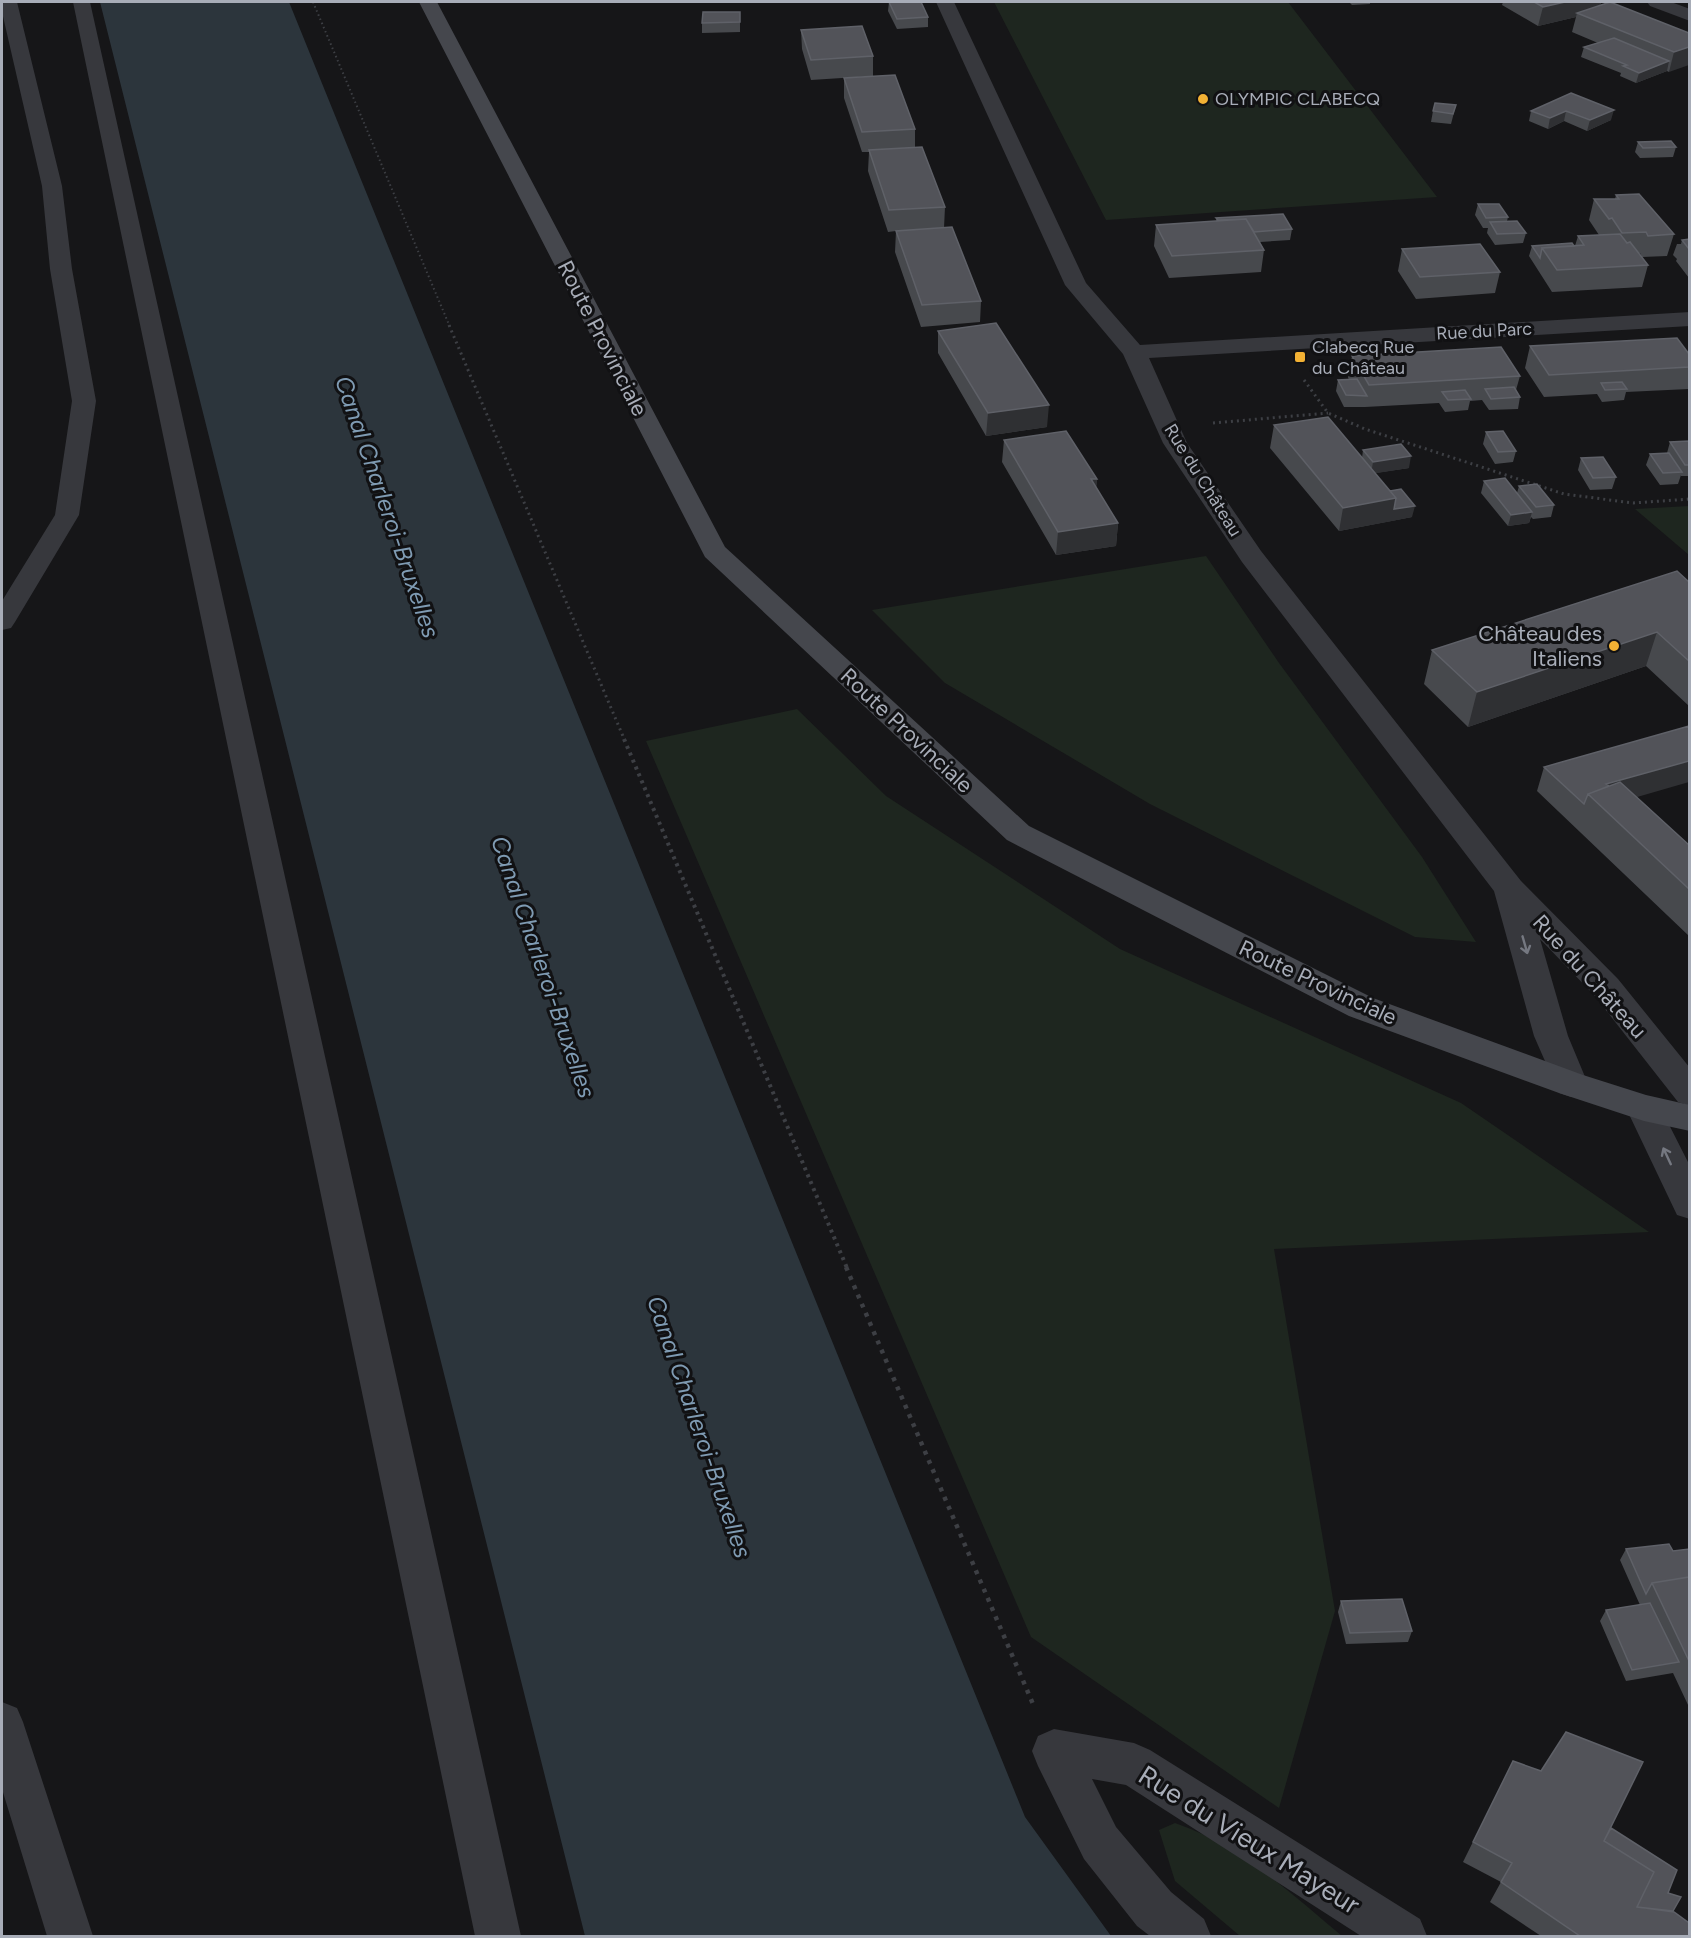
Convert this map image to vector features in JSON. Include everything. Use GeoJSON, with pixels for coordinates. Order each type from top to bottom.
{"type":"FeatureCollection","features":[{"type":"Feature","properties":{"kind":"main road","name":"Route Provinciale"},"geometry":{"type":"LineString","coordinates":[[428,2],[714,551],[1018,833],[1361,1007],[1571,1084],[1644,1108],[1689,1118]]}},
{"type":"Feature","properties":{"kind":"street","name":"Rue du Château"},"geometry":{"type":"LineString","coordinates":[[945,2],[1076,285],[1134,352],[1175,443],[1251,556],[1510,889],[1606,987],[1689,1093]]}},
{"type":"Feature","properties":{"kind":"street"},"geometry":{"type":"LineString","coordinates":[[1656,2],[1689,16]]}},
{"type":"Feature","properties":{"kind":"street","name":"Rue du Parc"},"geometry":{"type":"LineString","coordinates":[[1134,352],[1689,319]]}},
{"type":"Feature","properties":{"kind":"street","name":"Rue du Château"},"geometry":{"type":"LineString","coordinates":[[1510,889],[1551,1036],[1571,1084]]}},
{"type":"Feature","properties":{"kind":"street"},"geometry":{"type":"LineString","coordinates":[[1644,1108],[1689,1205]]}},
{"type":"Feature","properties":{"kind":"street"},"geometry":{"type":"LineString","coordinates":[[1054,1751],[1100,1843],[1154,1909],[1187,1936]]}},
{"type":"Feature","properties":{"kind":"street","name":"Rue du Vieux Mayeur"},"geometry":{"type":"LineString","coordinates":[[1054,1751],[1134,1765],[1403,1936]]}},
{"type":"Feature","properties":{"kind":"lane"},"geometry":{"type":"LineString","coordinates":[[2,622],[67,515],[84,401],[61,269],[52,186],[8,2]]}},
{"type":"Feature","properties":{"kind":"lane"},"geometry":{"type":"LineString","coordinates":[[81,2],[498,1936]]}},
{"type":"Feature","properties":{"kind":"lane"},"geometry":{"type":"LineString","coordinates":[[2,1722],[69,1936]]}},
{"type":"Feature","properties":{"kind":"path"},"geometry":{"type":"LineString","coordinates":[[313,2],[989,1605],[1054,1751]]}},
{"type":"Feature","properties":{"kind":"path"},"geometry":{"type":"LineString","coordinates":[[1291,343],[1299,374],[1328,413]]}},
{"type":"Feature","properties":{"kind":"path"},"geometry":{"type":"LineString","coordinates":[[1167,427],[1328,413],[1365,429],[1564,494],[1633,503],[1689,500]]}},
{"type":"Feature","properties":{"kind":"shaded area","name":"OLYMPIC CLABECQ"},"geometry":{"type":"Polygon","coordinates":[[[994,2],[1288,2],[1437,197],[1106,220],[994,2]]]}},
{"type":"Feature","properties":{"kind":"shaded area"},"geometry":{"type":"Polygon","coordinates":[[[1689,506],[1689,555],[1635,509],[1689,506]]]}},
{"type":"Feature","properties":{"kind":"shaded area"},"geometry":{"type":"Polygon","coordinates":[[[1206,556],[1279,663],[1422,857],[1476,942],[1415,937],[1150,804],[945,683],[872,610],[1206,556]]]}},
{"type":"Feature","properties":{"kind":"shaded area"},"geometry":{"type":"Polygon","coordinates":[[[797,709],[886,796],[1120,949],[1461,1103],[1649,1232],[1274,1249],[1335,1611],[1279,1808],[1031,1637],[646,741],[797,709]]]}},
{"type":"Feature","properties":{"kind":"shaded area"},"geometry":{"type":"Polygon","coordinates":[[[1175,1823],[1199,1832],[1243,1857],[1342,1936],[1240,1936],[1175,1881],[1159,1830],[1175,1823]]]}},
{"type":"Feature","properties":{"kind":"water","name":"Canal Charleroi-Bruxelles"},"geometry":{"type":"Polygon","coordinates":[[[100,2],[289,2],[1025,1817],[1111,1936],[585,1936],[100,2]]]}},
{"type":"Feature","properties":{"kind":"building"},"geometry":{"type":"Polygon","coordinates":[[[889,2],[921,2],[928,17],[897,19],[889,2]]]}},
{"type":"Feature","properties":{"kind":"building"},"geometry":{"type":"Polygon","coordinates":[[[1534,2],[1565,2],[1543,7],[1534,2]]]}},
{"type":"Feature","properties":{"kind":"building"},"geometry":{"type":"Polygon","coordinates":[[[1610,2],[1689,33],[1689,47],[1674,52],[1577,13],[1610,2]]]}},
{"type":"Feature","properties":{"kind":"building"},"geometry":{"type":"Polygon","coordinates":[[[703,12],[740,12],[740,22],[702,23],[703,12]]]}},
{"type":"Feature","properties":{"kind":"building"},"geometry":{"type":"Polygon","coordinates":[[[862,26],[873,56],[811,60],[801,30],[862,26]]]}},
{"type":"Feature","properties":{"kind":"building"},"geometry":{"type":"Polygon","coordinates":[[[1614,38],[1669,61],[1639,73],[1623,66],[1627,65],[1584,47],[1614,38]]]}},
{"type":"Feature","properties":{"kind":"building"},"geometry":{"type":"Polygon","coordinates":[[[895,75],[915,129],[862,132],[844,78],[895,75]]]}},
{"type":"Feature","properties":{"kind":"building"},"geometry":{"type":"Polygon","coordinates":[[[1571,93],[1614,110],[1590,120],[1566,111],[1550,118],[1531,111],[1571,93]]]}},
{"type":"Feature","properties":{"kind":"building"},"geometry":{"type":"Polygon","coordinates":[[[1435,103],[1456,105],[1453,114],[1433,111],[1435,103]]]}},
{"type":"Feature","properties":{"kind":"building"},"geometry":{"type":"Polygon","coordinates":[[[1671,141],[1676,147],[1643,148],[1638,142],[1671,141]]]}},
{"type":"Feature","properties":{"kind":"building"},"geometry":{"type":"Polygon","coordinates":[[[922,147],[945,207],[889,210],[869,150],[922,147]]]}},
{"type":"Feature","properties":{"kind":"building"},"geometry":{"type":"Polygon","coordinates":[[[1639,194],[1674,234],[1648,236],[1646,232],[1622,233],[1612,218],[1609,219],[1594,199],[1619,199],[1616,195],[1639,194]]]}},
{"type":"Feature","properties":{"kind":"building"},"geometry":{"type":"Polygon","coordinates":[[[1478,204],[1499,204],[1508,217],[1486,218],[1478,204]]]}},
{"type":"Feature","properties":{"kind":"building"},"geometry":{"type":"Polygon","coordinates":[[[1283,214],[1292,229],[1254,232],[1246,219],[1218,220],[1216,218],[1283,214]]]}},
{"type":"Feature","properties":{"kind":"building"},"geometry":{"type":"Polygon","coordinates":[[[1246,219],[1264,250],[1172,256],[1156,225],[1246,219]]]}},
{"type":"Feature","properties":{"kind":"building"},"geometry":{"type":"Polygon","coordinates":[[[1517,221],[1526,233],[1497,234],[1490,222],[1517,221]]]}},
{"type":"Feature","properties":{"kind":"building"},"geometry":{"type":"Polygon","coordinates":[[[952,227],[981,301],[922,305],[896,231],[952,227]]]}},
{"type":"Feature","properties":{"kind":"building"},"geometry":{"type":"Polygon","coordinates":[[[1620,234],[1627,243],[1630,242],[1648,265],[1557,270],[1542,248],[1584,245],[1578,236],[1620,234]]]}},
{"type":"Feature","properties":{"kind":"building"},"geometry":{"type":"Polygon","coordinates":[[[1689,239],[1689,249],[1682,240],[1689,239]]]}},
{"type":"Feature","properties":{"kind":"building"},"geometry":{"type":"Polygon","coordinates":[[[1572,243],[1574,246],[1542,248],[1540,258],[1532,246],[1572,243]]]}},
{"type":"Feature","properties":{"kind":"building"},"geometry":{"type":"Polygon","coordinates":[[[1480,244],[1500,272],[1420,277],[1402,249],[1480,244]]]}},
{"type":"Feature","properties":{"kind":"building"},"geometry":{"type":"Polygon","coordinates":[[[996,323],[1049,405],[988,413],[938,331],[996,323]]]}},
{"type":"Feature","properties":{"kind":"building"},"geometry":{"type":"Polygon","coordinates":[[[1677,338],[1689,354],[1689,367],[1549,375],[1530,346],[1677,338]]]}},
{"type":"Feature","properties":{"kind":"building"},"geometry":{"type":"Polygon","coordinates":[[[1501,347],[1520,376],[1369,385],[1352,356],[1501,347]]]}},
{"type":"Feature","properties":{"kind":"building"},"geometry":{"type":"Polygon","coordinates":[[[1357,379],[1367,396],[1346,395],[1338,380],[1357,379]]]}},
{"type":"Feature","properties":{"kind":"building"},"geometry":{"type":"Polygon","coordinates":[[[1622,382],[1627,389],[1605,390],[1601,383],[1622,382]]]}},
{"type":"Feature","properties":{"kind":"building"},"geometry":{"type":"Polygon","coordinates":[[[1514,387],[1520,397],[1491,399],[1485,389],[1514,387]]]}},
{"type":"Feature","properties":{"kind":"building"},"geometry":{"type":"Polygon","coordinates":[[[1465,390],[1471,399],[1448,400],[1442,392],[1465,390]]]}},
{"type":"Feature","properties":{"kind":"building"},"geometry":{"type":"Polygon","coordinates":[[[1328,417],[1396,498],[1343,508],[1274,425],[1328,417]]]}},
{"type":"Feature","properties":{"kind":"building"},"geometry":{"type":"Polygon","coordinates":[[[1066,431],[1097,479],[1091,479],[1118,523],[1058,532],[1004,440],[1066,431]]]}},
{"type":"Feature","properties":{"kind":"building"},"geometry":{"type":"Polygon","coordinates":[[[1503,431],[1516,451],[1498,452],[1486,432],[1503,431]]]}},
{"type":"Feature","properties":{"kind":"building"},"geometry":{"type":"Polygon","coordinates":[[[1689,441],[1689,465],[1685,465],[1670,442],[1689,441]]]}},
{"type":"Feature","properties":{"kind":"building"},"geometry":{"type":"Polygon","coordinates":[[[1401,444],[1411,456],[1373,462],[1363,450],[1401,444]]]}},
{"type":"Feature","properties":{"kind":"building"},"geometry":{"type":"Polygon","coordinates":[[[1669,453],[1682,472],[1663,473],[1650,454],[1669,453]]]}},
{"type":"Feature","properties":{"kind":"building"},"geometry":{"type":"Polygon","coordinates":[[[1603,457],[1616,477],[1593,478],[1581,458],[1603,457]]]}},
{"type":"Feature","properties":{"kind":"building"},"geometry":{"type":"Polygon","coordinates":[[[1505,478],[1532,512],[1511,515],[1484,481],[1505,478]]]}},
{"type":"Feature","properties":{"kind":"building"},"geometry":{"type":"Polygon","coordinates":[[[1537,484],[1554,505],[1536,507],[1519,486],[1537,484]]]}},
{"type":"Feature","properties":{"kind":"building"},"geometry":{"type":"Polygon","coordinates":[[[1401,489],[1415,506],[1394,509],[1396,498],[1390,491],[1401,489]]]}},
{"type":"Feature","properties":{"kind":"building"},"geometry":{"type":"Polygon","coordinates":[[[1677,571],[1689,582],[1689,661],[1657,632],[1477,692],[1432,650],[1677,571]]]}},
{"type":"Feature","properties":{"kind":"building"},"geometry":{"type":"Polygon","coordinates":[[[1689,726],[1689,761],[1606,784],[1609,786],[1588,794],[1584,804],[1544,767],[1689,726]]]}},
{"type":"Feature","properties":{"kind":"building"},"geometry":{"type":"Polygon","coordinates":[[[1620,782],[1689,845],[1689,889],[1588,794],[1620,782]]]}},
{"type":"Feature","properties":{"kind":"building"},"geometry":{"type":"Polygon","coordinates":[[[1669,1544],[1673,1551],[1689,1549],[1689,1577],[1652,1583],[1646,1594],[1626,1549],[1669,1544]]]}},
{"type":"Feature","properties":{"kind":"building"},"geometry":{"type":"Polygon","coordinates":[[[1689,1577],[1689,1661],[1652,1583],[1689,1577]]]}},
{"type":"Feature","properties":{"kind":"building"},"geometry":{"type":"Polygon","coordinates":[[[1402,1599],[1412,1631],[1350,1633],[1341,1601],[1402,1599]]]}},
{"type":"Feature","properties":{"kind":"building"},"geometry":{"type":"Polygon","coordinates":[[[1650,1603],[1679,1662],[1632,1670],[1606,1610],[1650,1603]]]}},
{"type":"Feature","properties":{"kind":"building"},"geometry":{"type":"Polygon","coordinates":[[[1566,1732],[1643,1762],[1604,1841],[1654,1872],[1637,1907],[1674,1912],[1689,1923],[1689,1936],[1580,1936],[1501,1882],[1512,1863],[1473,1842],[1513,1761],[1541,1771],[1566,1732]]]}},
{"type":"Feature","properties":{"kind":"building"},"geometry":{"type":"Polygon","coordinates":[[[1611,1828],[1677,1870],[1668,1893],[1681,1897],[1673,1911],[1637,1907],[1654,1872],[1604,1841],[1611,1828]]]}},
{"type":"Feature","properties":{"kind":"place","name":"OLYMPIC CLABECQ"},"geometry":{"type":"Point","coordinates":[1203,99]}},
{"type":"Feature","properties":{"kind":"place","name":"Clabecq Rue du Château"},"geometry":{"type":"Point","coordinates":[1300,357]}},
{"type":"Feature","properties":{"kind":"place","name":"Château des Italiens"},"geometry":{"type":"Point","coordinates":[1614,646]}}]}
